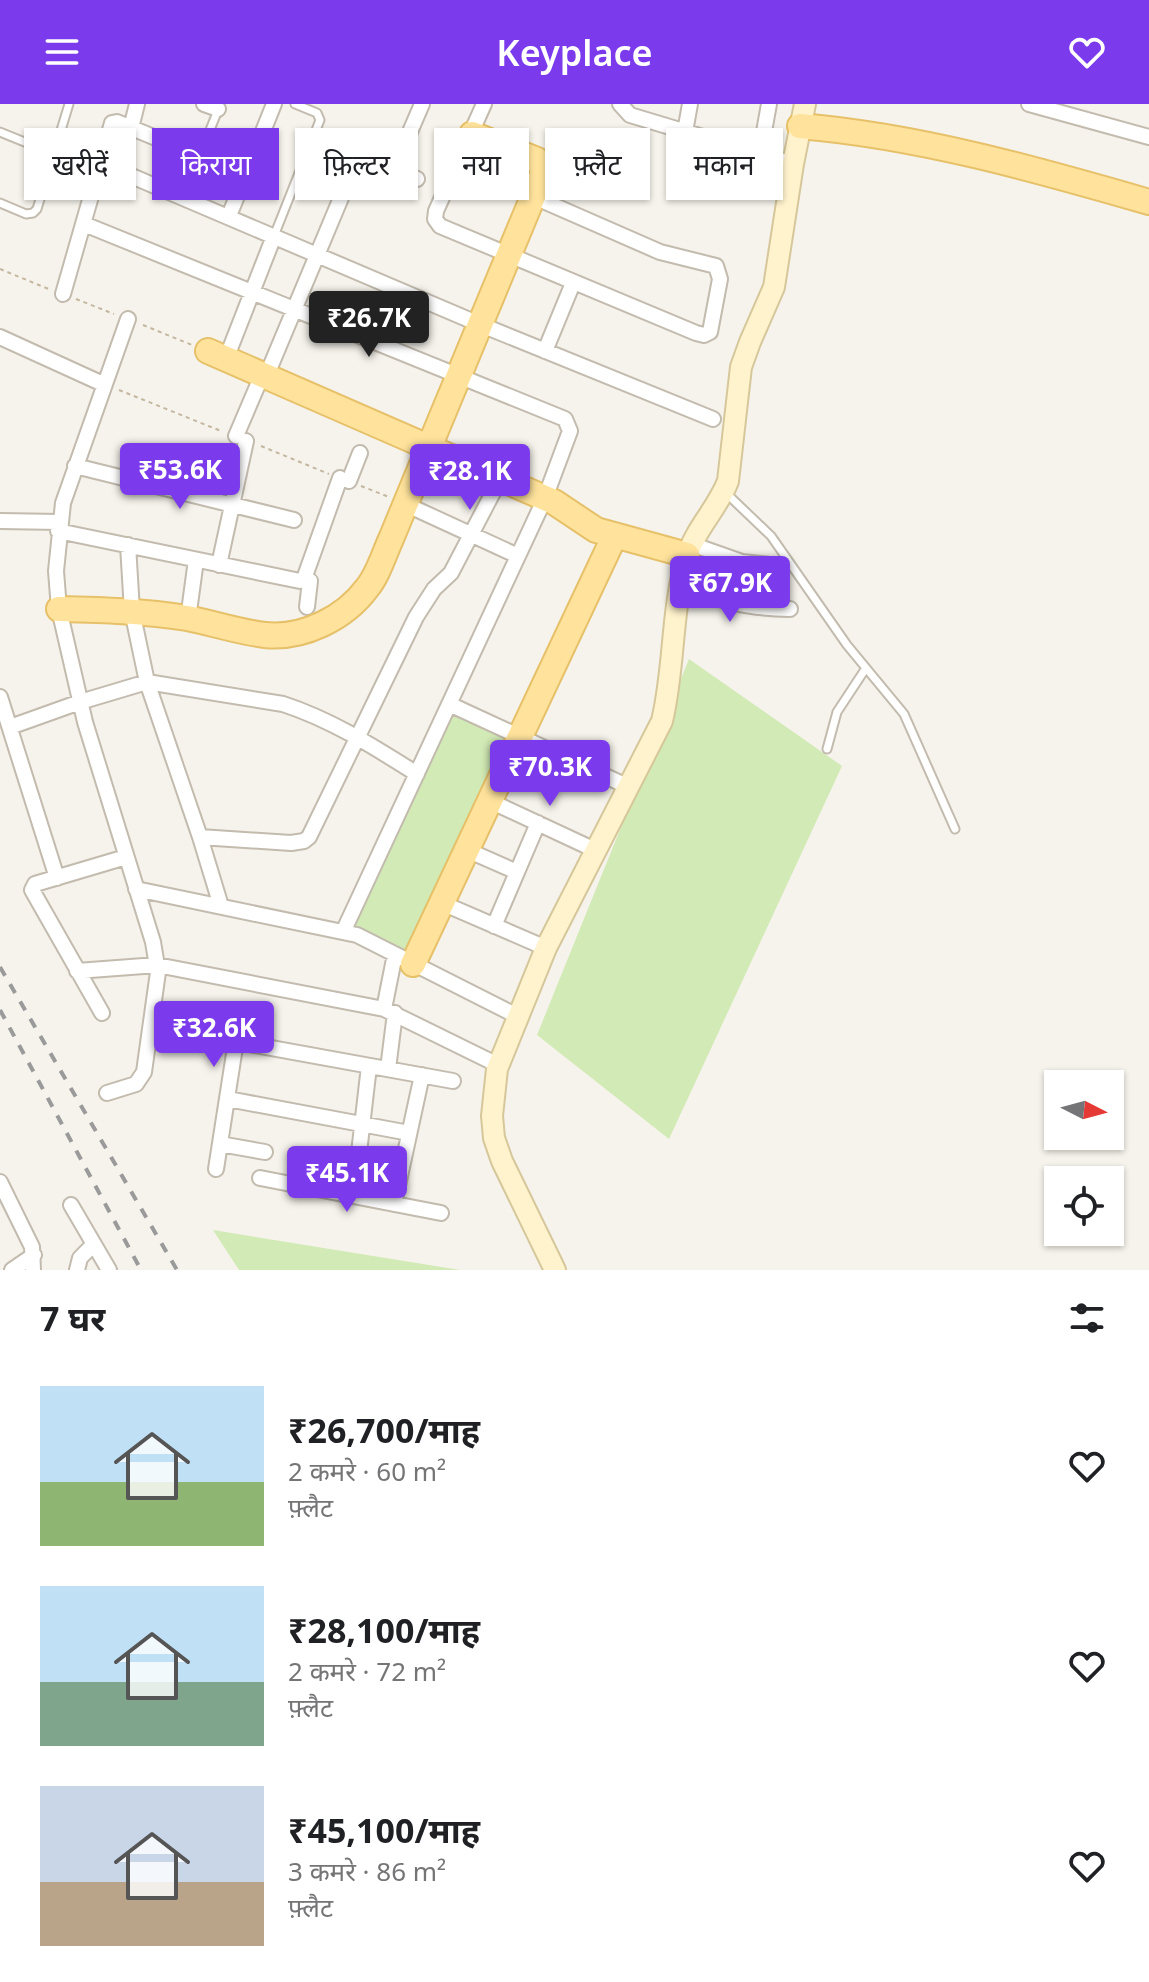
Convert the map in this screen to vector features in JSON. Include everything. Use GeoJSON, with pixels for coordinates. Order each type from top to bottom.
{"type":"FeatureCollection","features":[{"type":"Feature","properties":{"kind":"main road"},"geometry":{"type":"LineString","coordinates":[[802,115],[867,133],[997,161],[1149,202]]}},
{"type":"Feature","properties":{"kind":"main road"},"geometry":{"type":"LineString","coordinates":[[59,609],[132,611],[266,635],[290,635],[323,625],[351,606],[369,587],[542,175],[542,164],[529,157]]}},
{"type":"Feature","properties":{"kind":"main road"},"geometry":{"type":"LineString","coordinates":[[217,355],[545,498],[586,525],[614,537],[689,550]]}},
{"type":"Feature","properties":{"kind":"main road"},"geometry":{"type":"LineString","coordinates":[[404,959],[442,903],[614,537]]}},
{"type":"Feature","properties":{"kind":"street"},"geometry":{"type":"LineString","coordinates":[[111,128],[112,123],[131,128],[137,104]]}},
{"type":"Feature","properties":{"kind":"street"},"geometry":{"type":"LineString","coordinates":[[229,216],[274,104]]}},
{"type":"Feature","properties":{"kind":"street"},"geometry":{"type":"LineString","coordinates":[[412,128],[422,104]]}},
{"type":"Feature","properties":{"kind":"street"},"geometry":{"type":"LineString","coordinates":[[474,128],[484,104]]}},
{"type":"Feature","properties":{"kind":"street"},"geometry":{"type":"LineString","coordinates":[[620,104],[630,115],[672,128]]}},
{"type":"Feature","properties":{"kind":"street"},"geometry":{"type":"LineString","coordinates":[[686,128],[690,104]]}},
{"type":"Feature","properties":{"kind":"street"},"geometry":{"type":"LineString","coordinates":[[765,128],[769,104]]}},
{"type":"Feature","properties":{"kind":"street"},"geometry":{"type":"LineString","coordinates":[[1029,104],[1149,137]]}},
{"type":"Feature","properties":{"kind":"street"},"geometry":{"type":"LineString","coordinates":[[555,1270],[494,1138],[492,1116],[498,1065],[546,948],[662,721],[681,585],[689,550],[724,492],[731,469],[741,367],[774,287],[802,115]]}},
{"type":"Feature","properties":{"kind":"street"},"geometry":{"type":"LineString","coordinates":[[783,161],[793,164]]}},
{"type":"Feature","properties":{"kind":"street"},"geometry":{"type":"LineString","coordinates":[[441,200],[435,219],[440,226],[704,335],[710,332],[720,279],[716,266],[660,252],[532,196]]}},
{"type":"Feature","properties":{"kind":"street"},"geometry":{"type":"LineString","coordinates":[[63,294],[91,200]]}},
{"type":"Feature","properties":{"kind":"street"},"geometry":{"type":"LineString","coordinates":[[190,200],[479,324],[713,419]]}},
{"type":"Feature","properties":{"kind":"street"},"geometry":{"type":"LineString","coordinates":[[219,565],[241,438],[264,376],[340,200]]}},
{"type":"Feature","properties":{"kind":"street"},"geometry":{"type":"LineString","coordinates":[[84,224],[565,419],[570,431],[545,498],[344,930]]}},
{"type":"Feature","properties":{"kind":"street"},"geometry":{"type":"LineString","coordinates":[[217,355],[253,292],[274,236]]}},
{"type":"Feature","properties":{"kind":"street"},"geometry":{"type":"LineString","coordinates":[[545,351],[573,283]]}},
{"type":"Feature","properties":{"kind":"street"},"geometry":{"type":"LineString","coordinates":[[107,1093],[140,1080],[144,1072],[157,965],[80,702],[59,609],[56,571],[59,526],[75,466],[128,319]]}},
{"type":"Feature","properties":{"kind":"street"},"geometry":{"type":"LineString","coordinates":[[0,337],[103,384]]}},
{"type":"Feature","properties":{"kind":"street"},"geometry":{"type":"LineString","coordinates":[[304,579],[344,480],[360,453]]}},
{"type":"Feature","properties":{"kind":"street"},"geometry":{"type":"LineString","coordinates":[[75,466],[294,520]]}},
{"type":"Feature","properties":{"kind":"street"},"geometry":{"type":"LineString","coordinates":[[200,837],[291,843],[309,837],[416,617],[434,589],[451,573],[500,479]]}},
{"type":"Feature","properties":{"kind":"street"},"geometry":{"type":"LineString","coordinates":[[405,504],[518,556]]}},
{"type":"Feature","properties":{"kind":"street"},"geometry":{"type":"LineString","coordinates":[[0,521],[59,526],[219,565],[295,581],[304,579],[310,581],[307,607]]}},
{"type":"Feature","properties":{"kind":"street"},"geometry":{"type":"LineString","coordinates":[[128,545],[132,611],[147,682],[221,906]]}},
{"type":"Feature","properties":{"kind":"street"},"geometry":{"type":"LineString","coordinates":[[689,550],[742,562],[779,566]]}},
{"type":"Feature","properties":{"kind":"street"},"geometry":{"type":"LineString","coordinates":[[188,619],[196,560]]}},
{"type":"Feature","properties":{"kind":"street"},"geometry":{"type":"LineString","coordinates":[[681,585],[746,608],[790,609]]}},
{"type":"Feature","properties":{"kind":"street"},"geometry":{"type":"LineString","coordinates":[[10,727],[147,682],[283,704],[359,737],[417,774]]}},
{"type":"Feature","properties":{"kind":"street"},"geometry":{"type":"LineString","coordinates":[[0,697],[57,878]]}},
{"type":"Feature","properties":{"kind":"street"},"geometry":{"type":"LineString","coordinates":[[449,704],[629,787]]}},
{"type":"Feature","properties":{"kind":"street"},"geometry":{"type":"LineString","coordinates":[[490,801],[595,850]]}},
{"type":"Feature","properties":{"kind":"street"},"geometry":{"type":"LineString","coordinates":[[494,926],[538,823]]}},
{"type":"Feature","properties":{"kind":"street"},"geometry":{"type":"LineString","coordinates":[[467,850],[517,872]]}},
{"type":"Feature","properties":{"kind":"street"},"geometry":{"type":"LineString","coordinates":[[102,1013],[32,890],[35,884],[126,857]]}},
{"type":"Feature","properties":{"kind":"street"},"geometry":{"type":"LineString","coordinates":[[136,889],[344,930],[517,1016]]}},
{"type":"Feature","properties":{"kind":"street"},"geometry":{"type":"LineString","coordinates":[[442,903],[546,948]]}},
{"type":"Feature","properties":{"kind":"street"},"geometry":{"type":"LineString","coordinates":[[388,1069],[389,1011],[404,959]]}},
{"type":"Feature","properties":{"kind":"street"},"geometry":{"type":"LineString","coordinates":[[77,971],[157,965],[389,1011],[498,1065]]}},
{"type":"Feature","properties":{"kind":"street"},"geometry":{"type":"LineString","coordinates":[[153,1010],[232,1023],[238,1028],[216,1169]]}},
{"type":"Feature","properties":{"kind":"street"},"geometry":{"type":"LineString","coordinates":[[238,1042],[453,1081]]}},
{"type":"Feature","properties":{"kind":"street"},"geometry":{"type":"LineString","coordinates":[[354,1196],[369,1066]]}},
{"type":"Feature","properties":{"kind":"street"},"geometry":{"type":"LineString","coordinates":[[394,1204],[422,1075]]}},
{"type":"Feature","properties":{"kind":"street"},"geometry":{"type":"LineString","coordinates":[[228,1099],[409,1133]]}},
{"type":"Feature","properties":{"kind":"street"},"geometry":{"type":"LineString","coordinates":[[220,1144],[265,1152]]}},
{"type":"Feature","properties":{"kind":"street"},"geometry":{"type":"LineString","coordinates":[[260,1178],[441,1213]]}},
{"type":"Feature","properties":{"kind":"street"},"geometry":{"type":"LineString","coordinates":[[0,1182],[34,1262],[12,1270]]}},
{"type":"Feature","properties":{"kind":"street"},"geometry":{"type":"LineString","coordinates":[[71,1205],[109,1270]]}},
{"type":"Feature","properties":{"kind":"street"},"geometry":{"type":"LineString","coordinates":[[77,1270],[80,1258],[94,1244]]}},
{"type":"Feature","properties":{"kind":"lane"},"geometry":{"type":"LineString","coordinates":[[62,128],[69,104]]}},
{"type":"Feature","properties":{"kind":"lane"},"geometry":{"type":"LineString","coordinates":[[274,236],[320,120],[317,113],[295,104]]}},
{"type":"Feature","properties":{"kind":"lane"},"geometry":{"type":"LineString","coordinates":[[208,128],[214,106]]}},
{"type":"Feature","properties":{"kind":"lane"},"geometry":{"type":"LineString","coordinates":[[0,132],[24,142]]}},
{"type":"Feature","properties":{"kind":"lane"},"geometry":{"type":"LineString","coordinates":[[0,203],[26,214],[37,209],[40,200]]}},
{"type":"Feature","properties":{"kind":"lane"},"geometry":{"type":"LineString","coordinates":[[724,492],[771,536],[866,668],[904,714],[955,829]]}},
{"type":"Feature","properties":{"kind":"lane"},"geometry":{"type":"LineString","coordinates":[[827,749],[837,712],[866,668]]}},
{"type":"Feature","properties":{"kind":"path"},"geometry":{"type":"LineString","coordinates":[[0,269],[217,355]]}},
{"type":"Feature","properties":{"kind":"green space"},"geometry":{"type":"Polygon","coordinates":[[[689,659],[842,766],[669,1139],[537,1035],[689,659]]]}},
{"type":"Feature","properties":{"kind":"green space"},"geometry":{"type":"Polygon","coordinates":[[[449,704],[520,737],[413,964],[344,930],[449,704]]]}},
{"type":"Feature","properties":{"kind":"green space"},"geometry":{"type":"Polygon","coordinates":[[[213,1230],[460,1270],[239,1270],[213,1230]]]}},
{"type":"Feature","properties":{"kind":"railway"},"geometry":{"type":"LineString","coordinates":[[0,967],[177,1270]]}},
{"type":"Feature","properties":{"kind":"railway"},"geometry":{"type":"LineString","coordinates":[[0,1010],[141,1270]]}}]}
